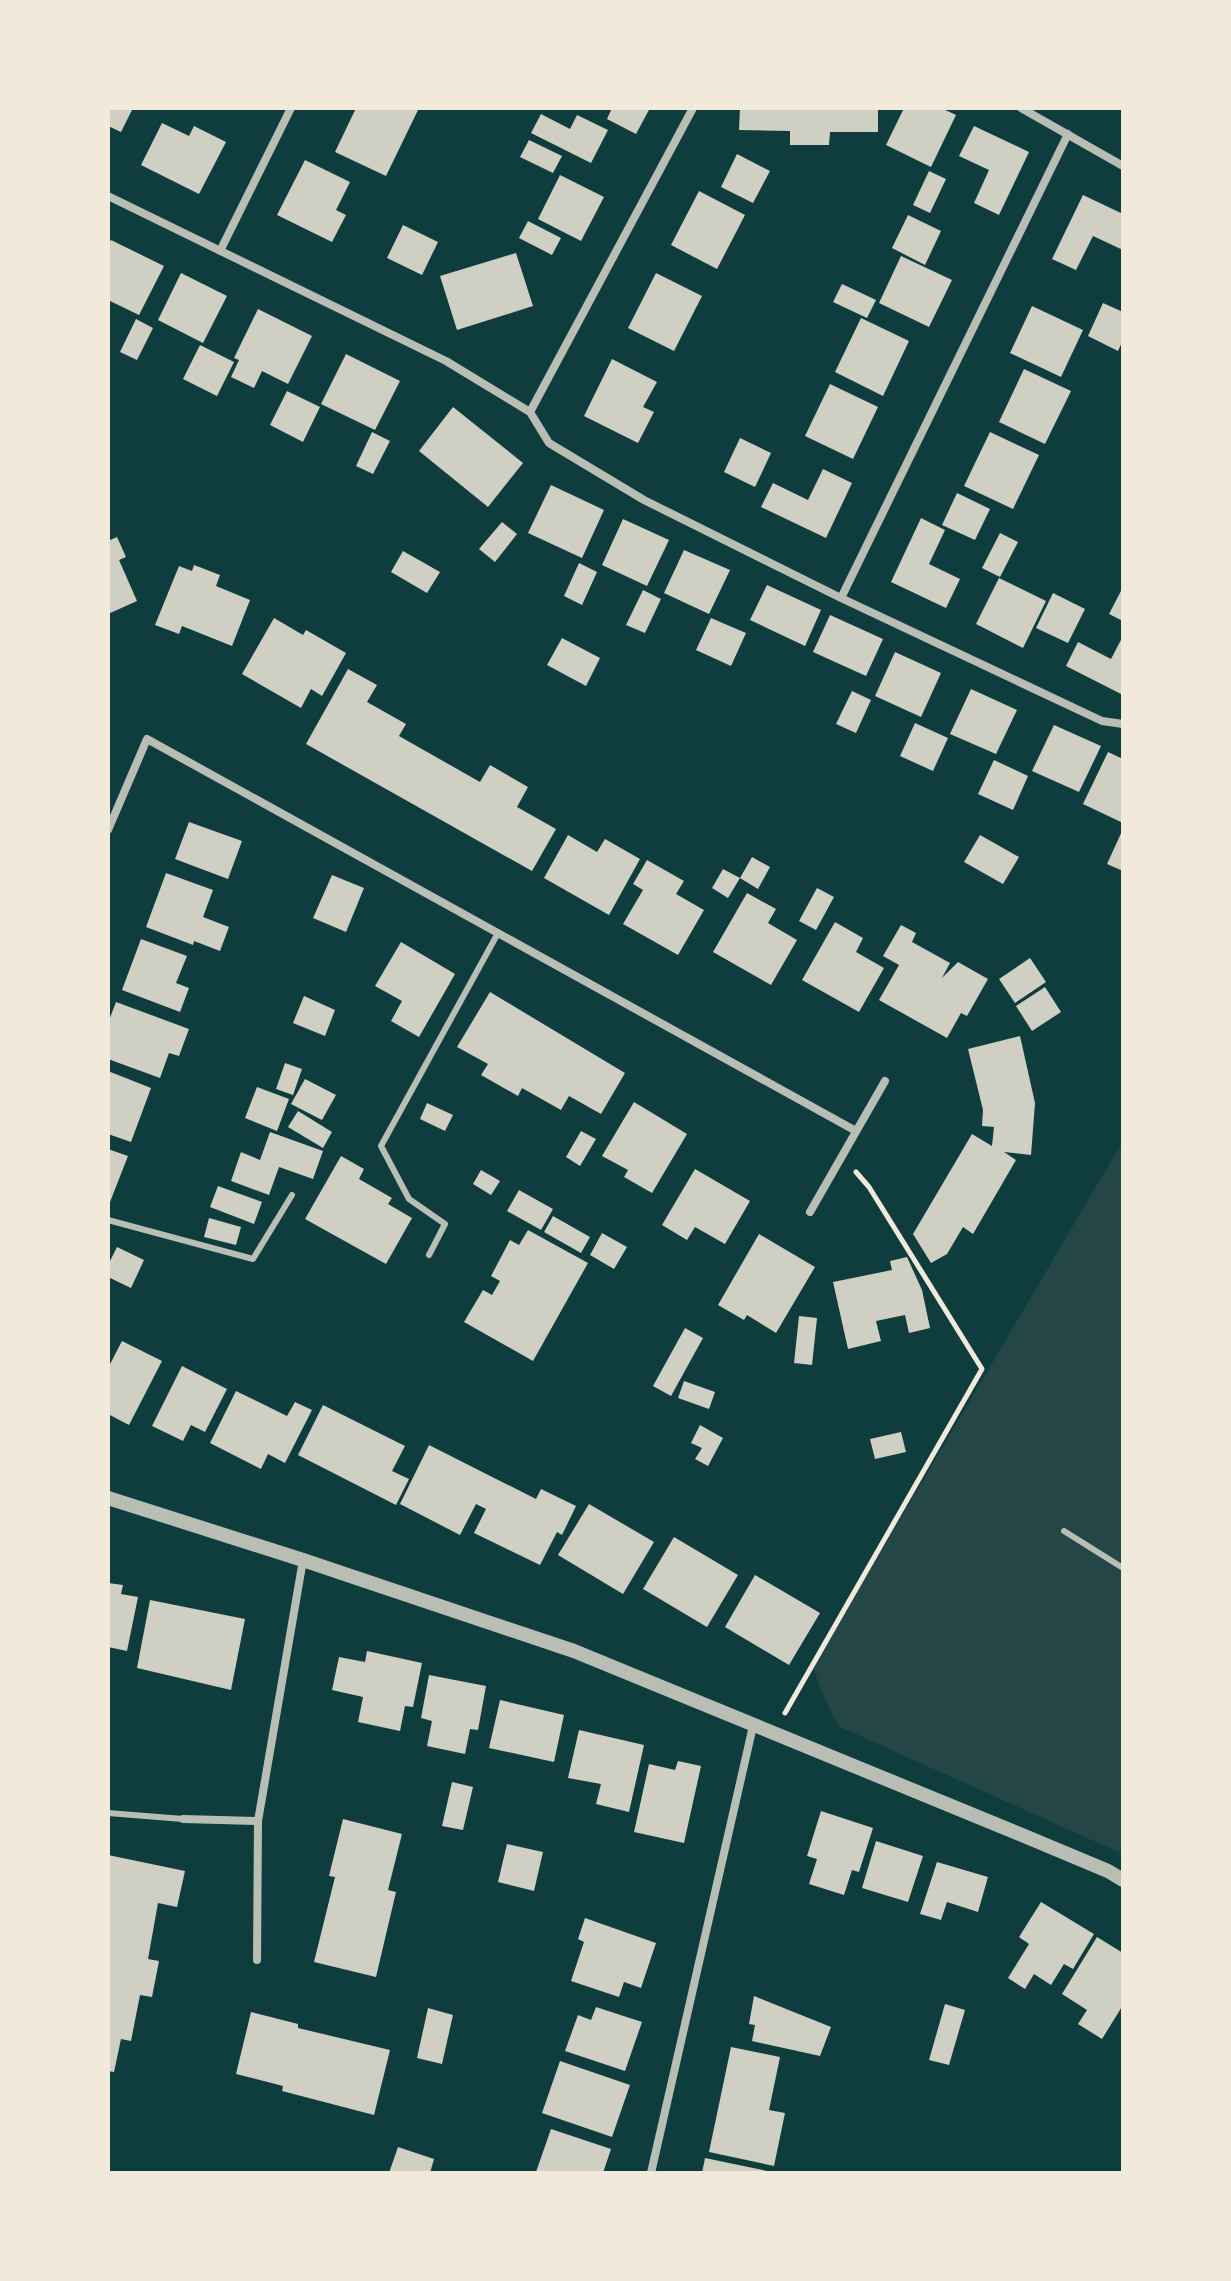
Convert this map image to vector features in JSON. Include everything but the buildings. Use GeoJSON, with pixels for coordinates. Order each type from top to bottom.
{"type":"FeatureCollection","features":[{"type":"Feature","properties":{"kind":"street"},"geometry":{"type":"LineString","coordinates":[[220,251],[291,108]]}},
{"type":"Feature","properties":{"kind":"street"},"geometry":{"type":"LineString","coordinates":[[530,412],[693,108]]}},
{"type":"Feature","properties":{"kind":"street"},"geometry":{"type":"LineString","coordinates":[[1021,108],[1123,166]]}},
{"type":"Feature","properties":{"kind":"street"},"geometry":{"type":"LineString","coordinates":[[841,598],[1068,134]]}},
{"type":"Feature","properties":{"kind":"street"},"geometry":{"type":"LineString","coordinates":[[108,196],[446,361],[530,412],[549,443],[644,500],[841,598],[1102,721],[1123,724]]}},
{"type":"Feature","properties":{"kind":"street"},"geometry":{"type":"LineString","coordinates":[[108,830],[147,739],[856,1131]]}},
{"type":"Feature","properties":{"kind":"street"},"geometry":{"type":"LineString","coordinates":[[810,1212],[885,1081]]}},
{"type":"Feature","properties":{"kind":"street"},"geometry":{"type":"LineString","coordinates":[[108,1498],[574,1651],[772,1735],[1022,1835],[1123,1880]]}},
{"type":"Feature","properties":{"kind":"street"},"geometry":{"type":"LineString","coordinates":[[257,1960],[258,1821],[303,1560]]}},
{"type":"Feature","properties":{"kind":"street"},"geometry":{"type":"LineString","coordinates":[[651,2173],[753,1726]]}},
{"type":"Feature","properties":{"kind":"street"},"geometry":{"type":"LineString","coordinates":[[183,1819],[258,1821]]}},
{"type":"Feature","properties":{"kind":"lane"},"geometry":{"type":"LineString","coordinates":[[429,1255],[445,1224],[409,1199],[381,1146],[498,933]]}},
{"type":"Feature","properties":{"kind":"lane"},"geometry":{"type":"LineString","coordinates":[[108,1220],[253,1259],[292,1195]]}},
{"type":"Feature","properties":{"kind":"lane"},"geometry":{"type":"LineString","coordinates":[[1064,1531],[1123,1568]]}},
{"type":"Feature","properties":{"kind":"lane"},"geometry":{"type":"LineString","coordinates":[[108,1813],[183,1819]]}},
{"type":"Feature","properties":{"kind":"path"},"geometry":{"type":"LineString","coordinates":[[772,1735],[982,1369],[869,1187],[841,1157]]}},
{"type":"Feature","properties":{"kind":"shaded area"},"geometry":{"type":"Polygon","coordinates":[[[1123,1141],[1123,1854],[838,1726],[813,1667],[1123,1141]]]}}]}
